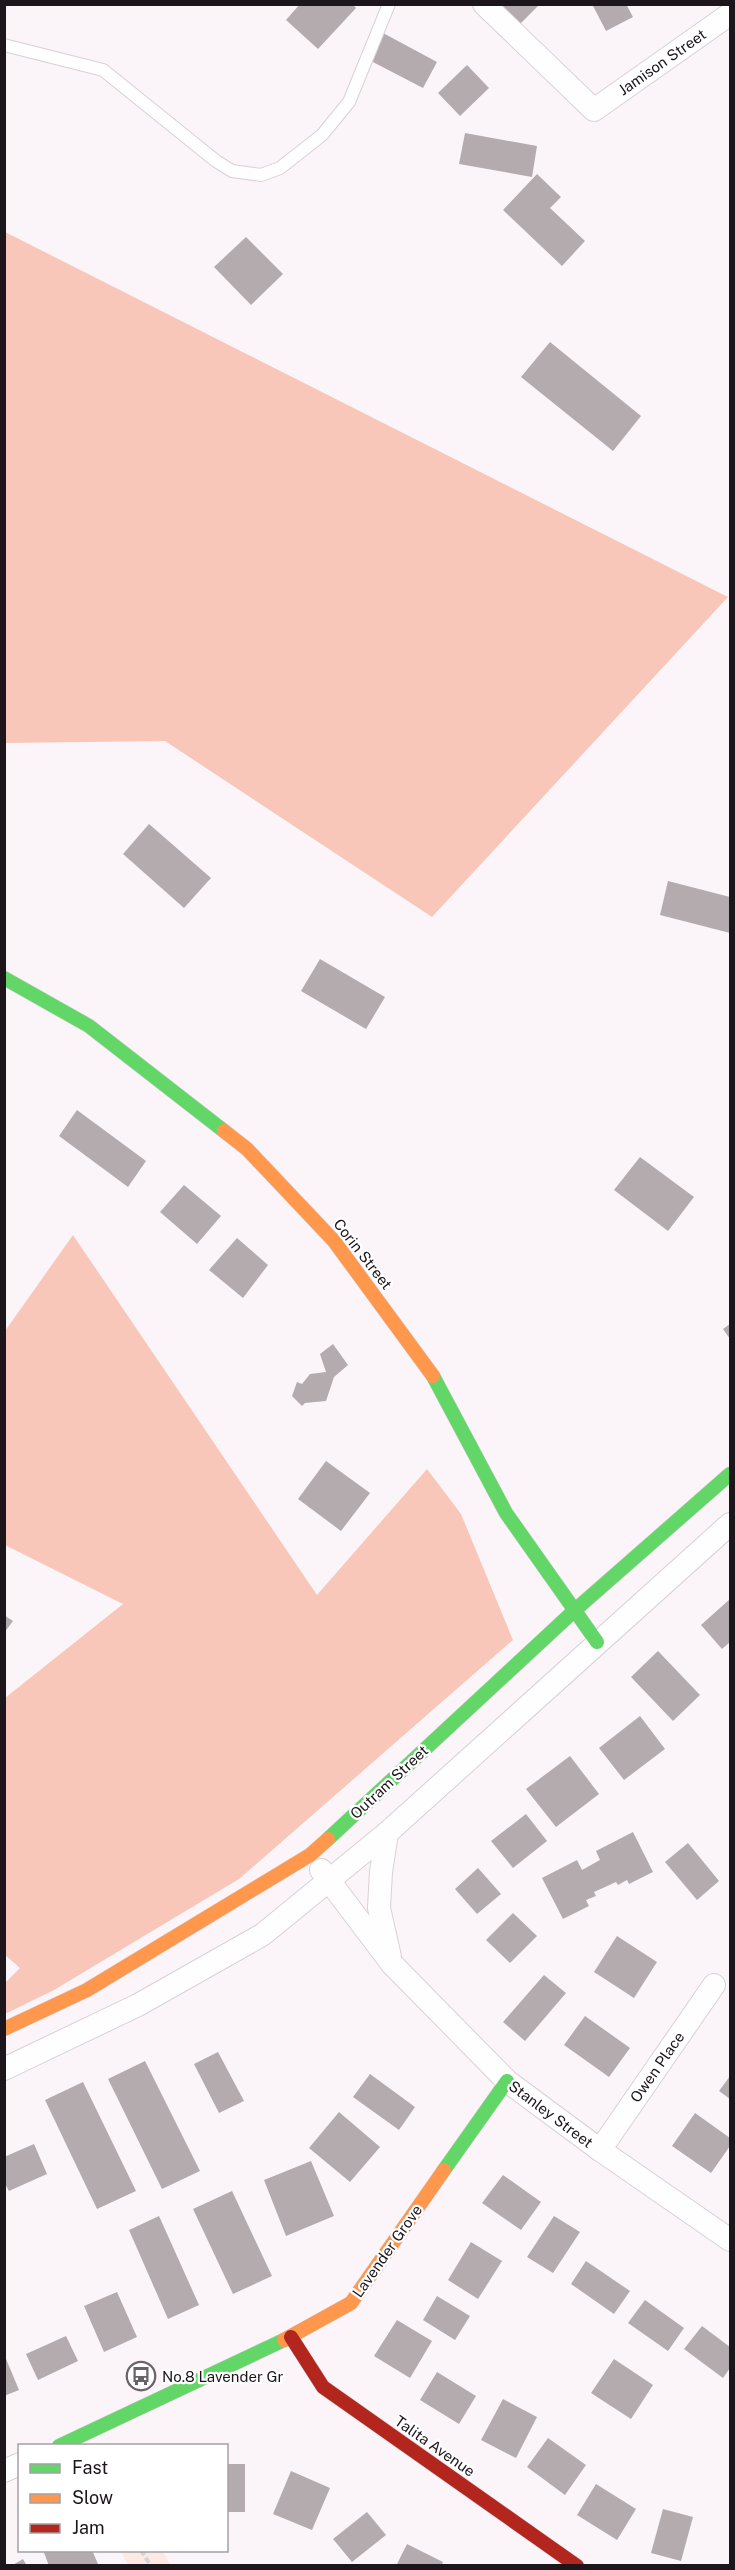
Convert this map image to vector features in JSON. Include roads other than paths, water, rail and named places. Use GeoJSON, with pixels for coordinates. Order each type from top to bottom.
{"type":"FeatureCollection","features":[{"type":"Feature","properties":{"kind":"street","name":"Jamison Street"},"geometry":{"type":"LineString","coordinates":[[484,4],[594,110],[730,14]]}},
{"type":"Feature","properties":{"kind":"street","name":"Corin Street"},"geometry":{"type":"LineString","coordinates":[[4,978],[89,1026],[247,1149],[334,1241],[428,1367],[506,1513],[597,1642]]}},
{"type":"Feature","properties":{"kind":"street","name":"Outram Street"},"geometry":{"type":"LineString","coordinates":[[4,2029],[87,1990],[309,1855],[575,1610],[730,1474]]}},
{"type":"Feature","properties":{"kind":"street"},"geometry":{"type":"LineString","coordinates":[[4,2069],[138,2005],[262,1935],[387,1833],[730,1524]]}},
{"type":"Feature","properties":{"kind":"street"},"geometry":{"type":"LineString","coordinates":[[387,1833],[381,1872],[379,1908],[392,1964]]}},
{"type":"Feature","properties":{"kind":"street","name":"Stanley Street"},"geometry":{"type":"LineString","coordinates":[[309,1855],[392,1964],[507,2081],[600,2150],[730,2240]]}},
{"type":"Feature","properties":{"kind":"street","name":"Owen Place"},"geometry":{"type":"LineString","coordinates":[[600,2150],[714,1985]]}},
{"type":"Feature","properties":{"kind":"street","name":"Lavender Grove"},"geometry":{"type":"LineString","coordinates":[[61,2444],[291,2337],[351,2303],[507,2081]]}},
{"type":"Feature","properties":{"kind":"street","name":"Talita Avenue"},"geometry":{"type":"LineString","coordinates":[[291,2337],[323,2387],[577,2565]]}},
{"type":"Feature","properties":{"kind":"street"},"geometry":{"type":"LineString","coordinates":[[4,2471],[18,2465]]}},
{"type":"Feature","properties":{"kind":"lane"},"geometry":{"type":"LineString","coordinates":[[4,45],[103,70],[216,161],[232,171],[261,175],[280,168],[322,135],[349,102],[389,4]]}},
{"type":"Feature","properties":{"kind":"place","name":"No.8 Lavender Gr"},"geometry":{"type":"Point","coordinates":[141,2376]}}]}
